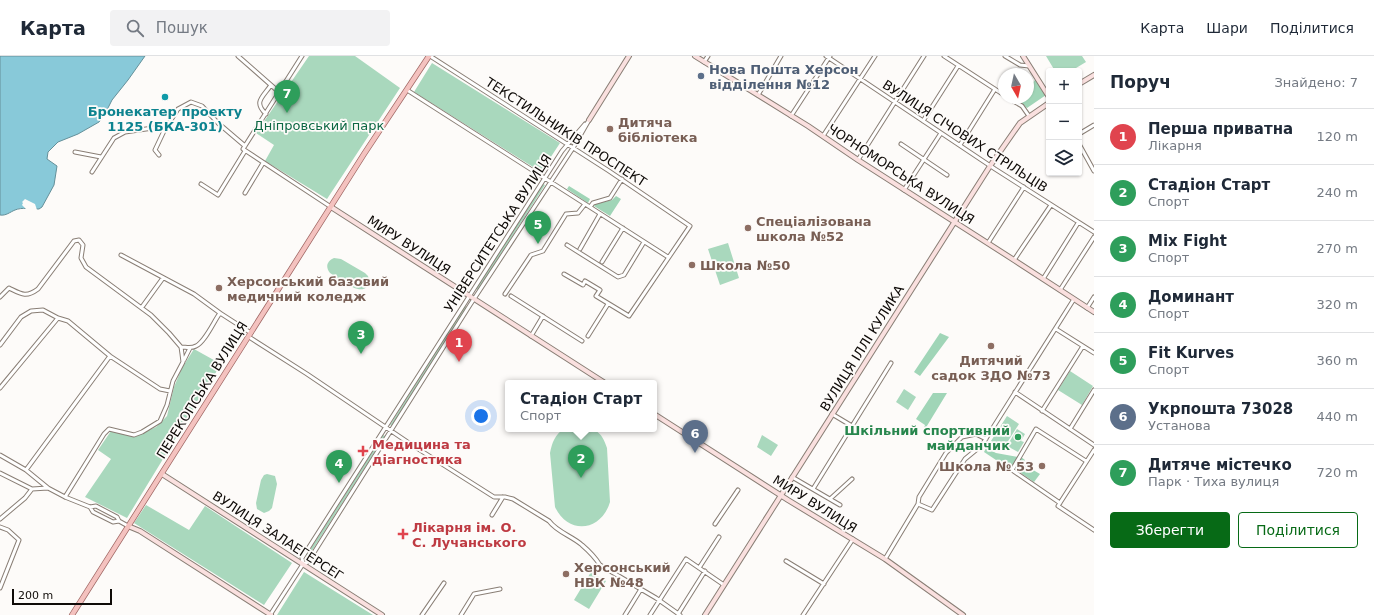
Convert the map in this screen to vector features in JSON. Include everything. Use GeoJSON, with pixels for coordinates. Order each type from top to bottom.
{"type":"FeatureCollection","features":[{"type":"Feature","properties":{"kind":"main road","name":"ПЕРЕКОПСЬКА ВУЛИЦЯ"},"geometry":{"type":"LineString","coordinates":[[72,615],[331,207],[429,56]]}},
{"type":"Feature","properties":{"kind":"street"},"geometry":{"type":"LineString","coordinates":[[238,56],[280,93]]}},
{"type":"Feature","properties":{"kind":"street"},"geometry":{"type":"LineString","coordinates":[[201,184],[218,195],[245,146],[280,93],[302,56]]}},
{"type":"Feature","properties":{"kind":"street","name":"ТЕКСТИЛЬНИКІВ ПРОСПЕКТ"},"geometry":{"type":"LineString","coordinates":[[429,56],[622,179],[690,226],[668,257]]}},
{"type":"Feature","properties":{"kind":"street","name":"УНІВЕРСИТЕТСЬКА ВУЛИЦЯ"},"geometry":{"type":"LineString","coordinates":[[271,615],[303,564],[308,562],[474,299],[573,148],[588,120],[629,56]]}},
{"type":"Feature","properties":{"kind":"street","name":"ЧОРНОМОРСЬКА ВУЛИЦЯ"},"geometry":{"type":"LineString","coordinates":[[695,56],[823,136],[1094,312]]}},
{"type":"Feature","properties":{"kind":"street"},"geometry":{"type":"LineString","coordinates":[[704,62],[708,56]]}},
{"type":"Feature","properties":{"kind":"street"},"geometry":{"type":"LineString","coordinates":[[758,95],[782,56]]}},
{"type":"Feature","properties":{"kind":"street"},"geometry":{"type":"LineString","coordinates":[[823,136],[875,56]]}},
{"type":"Feature","properties":{"kind":"street"},"geometry":{"type":"LineString","coordinates":[[858,160],[924,56]]}},
{"type":"Feature","properties":{"kind":"street"},"geometry":{"type":"LineString","coordinates":[[944,56],[998,91]]}},
{"type":"Feature","properties":{"kind":"street"},"geometry":{"type":"LineString","coordinates":[[1005,56],[1020,65],[1029,66]]}},
{"type":"Feature","properties":{"kind":"street"},"geometry":{"type":"LineString","coordinates":[[1023,56],[1046,92]]}},
{"type":"Feature","properties":{"kind":"street"},"geometry":{"type":"LineString","coordinates":[[791,116],[828,57]]}},
{"type":"Feature","properties":{"kind":"street","name":"ВУЛИЦЯ СІЧОВИХ СТРІЛЬЦІВ"},"geometry":{"type":"LineString","coordinates":[[828,57],[990,166],[1094,232]]}},
{"type":"Feature","properties":{"kind":"street"},"geometry":{"type":"LineString","coordinates":[[923,121],[958,66]]}},
{"type":"Feature","properties":{"kind":"street"},"geometry":{"type":"LineString","coordinates":[[1082,82],[1094,75]]}},
{"type":"Feature","properties":{"kind":"street"},"geometry":{"type":"LineString","coordinates":[[266,114],[259,106],[259,103],[271,85]]}},
{"type":"Feature","properties":{"kind":"street"},"geometry":{"type":"LineString","coordinates":[[960,145],[994,89]]}},
{"type":"Feature","properties":{"kind":"street"},"geometry":{"type":"LineString","coordinates":[[406,90],[551,181],[668,257],[629,316],[596,296],[600,290],[585,281],[583,285],[564,274]]}},
{"type":"Feature","properties":{"kind":"street"},"geometry":{"type":"LineString","coordinates":[[159,155],[155,150],[167,126],[178,110],[191,102],[202,106],[218,123],[245,146]]}},
{"type":"Feature","properties":{"kind":"street"},"geometry":{"type":"LineString","coordinates":[[1018,104],[1022,106],[1029,116]]}},
{"type":"Feature","properties":{"kind":"street","name":"ВУЛИЦЯ ІЛЛІ КУЛИКА"},"geometry":{"type":"LineString","coordinates":[[705,615],[990,166],[1020,123],[1047,104]]}},
{"type":"Feature","properties":{"kind":"street","name":"УНІВЕРСИТЕТСЬКА ВУЛИЦЯ"},"geometry":{"type":"LineString","coordinates":[[303,564],[302,558],[545,178],[567,144],[588,120]]}},
{"type":"Feature","properties":{"kind":"street"},"geometry":{"type":"LineString","coordinates":[[1082,132],[1094,125]]}},
{"type":"Feature","properties":{"kind":"street"},"geometry":{"type":"LineString","coordinates":[[92,172],[114,138],[125,132],[167,126]]}},
{"type":"Feature","properties":{"kind":"street"},"geometry":{"type":"LineString","coordinates":[[904,190],[941,133]]}},
{"type":"Feature","properties":{"kind":"street"},"geometry":{"type":"LineString","coordinates":[[900,144],[947,175]]}},
{"type":"Feature","properties":{"kind":"street"},"geometry":{"type":"LineString","coordinates":[[1082,149],[1094,171]]}},
{"type":"Feature","properties":{"kind":"street","name":"МИРУ ВУЛИЦЯ"},"geometry":{"type":"LineString","coordinates":[[244,150],[600,380]]}},
{"type":"Feature","properties":{"kind":"street"},"geometry":{"type":"LineString","coordinates":[[75,152],[101,157]]}},
{"type":"Feature","properties":{"kind":"street"},"geometry":{"type":"LineString","coordinates":[[1090,164],[1094,162]]}},
{"type":"Feature","properties":{"kind":"street"},"geometry":{"type":"LineString","coordinates":[[245,193],[263,163]]}},
{"type":"Feature","properties":{"kind":"street"},"geometry":{"type":"LineString","coordinates":[[590,207],[593,203],[610,198],[622,179]]}},
{"type":"Feature","properties":{"kind":"street"},"geometry":{"type":"LineString","coordinates":[[988,243],[1024,187]]}},
{"type":"Feature","properties":{"kind":"street"},"geometry":{"type":"LineString","coordinates":[[505,294],[531,255],[542,251],[566,214],[578,213],[585,204]]}},
{"type":"Feature","properties":{"kind":"street"},"geometry":{"type":"LineString","coordinates":[[1014,260],[1051,205]]}},
{"type":"Feature","properties":{"kind":"street"},"geometry":{"type":"LineString","coordinates":[[580,249],[600,214]]}},
{"type":"Feature","properties":{"kind":"street"},"geometry":{"type":"LineString","coordinates":[[1043,279],[1078,223]]}},
{"type":"Feature","properties":{"kind":"street"},"geometry":{"type":"LineString","coordinates":[[602,262],[623,228]]}},
{"type":"Feature","properties":{"kind":"street"},"geometry":{"type":"LineString","coordinates":[[1060,290],[1094,237]]}},
{"type":"Feature","properties":{"kind":"street"},"geometry":{"type":"LineString","coordinates":[[0,297],[9,288],[24,295],[32,293],[38,289],[58,260],[76,240],[83,243],[81,258],[86,267],[142,307],[165,328],[181,347],[183,362]]}},
{"type":"Feature","properties":{"kind":"street"},"geometry":{"type":"LineString","coordinates":[[567,245],[618,277],[624,275],[644,242]]}},
{"type":"Feature","properties":{"kind":"street"},"geometry":{"type":"LineString","coordinates":[[121,255],[194,294],[297,367],[494,497],[514,499],[549,521],[552,526],[582,545],[594,556],[600,565],[659,600],[678,615],[705,571]]}},
{"type":"Feature","properties":{"kind":"street"},"geometry":{"type":"LineString","coordinates":[[142,307],[163,278]]}},
{"type":"Feature","properties":{"kind":"street"},"geometry":{"type":"LineString","coordinates":[[511,296],[582,341]]}},
{"type":"Feature","properties":{"kind":"street"},"geometry":{"type":"LineString","coordinates":[[1087,308],[1094,297]]}},
{"type":"Feature","properties":{"kind":"street"},"geometry":{"type":"LineString","coordinates":[[918,504],[932,510],[965,459],[982,445],[1074,299]]}},
{"type":"Feature","properties":{"kind":"street"},"geometry":{"type":"LineString","coordinates":[[588,336],[608,304]]}},
{"type":"Feature","properties":{"kind":"street"},"geometry":{"type":"LineString","coordinates":[[0,345],[21,317],[31,311],[44,310],[68,322],[110,356],[160,389],[170,390]]}},
{"type":"Feature","properties":{"kind":"street"},"geometry":{"type":"LineString","coordinates":[[181,347],[190,348],[201,343],[220,313]]}},
{"type":"Feature","properties":{"kind":"street"},"geometry":{"type":"LineString","coordinates":[[531,336],[543,316]]}},
{"type":"Feature","properties":{"kind":"street"},"geometry":{"type":"LineString","coordinates":[[0,388],[58,318]]}},
{"type":"Feature","properties":{"kind":"street"},"geometry":{"type":"LineString","coordinates":[[1056,329],[1094,353]]}},
{"type":"Feature","properties":{"kind":"street"},"geometry":{"type":"LineString","coordinates":[[1042,411],[1083,346]]}},
{"type":"Feature","properties":{"kind":"street"},"geometry":{"type":"LineString","coordinates":[[65,497],[107,430],[111,429],[134,435],[160,421],[164,415],[167,405],[172,381],[190,348]]}},
{"type":"Feature","properties":{"kind":"street"},"geometry":{"type":"LineString","coordinates":[[26,470],[110,356]]}},
{"type":"Feature","properties":{"kind":"street"},"geometry":{"type":"LineString","coordinates":[[813,489],[891,363]]}},
{"type":"Feature","properties":{"kind":"street"},"geometry":{"type":"LineString","coordinates":[[1070,429],[1094,390]]}},
{"type":"Feature","properties":{"kind":"street"},"geometry":{"type":"LineString","coordinates":[[1014,392],[1094,445]]}},
{"type":"Feature","properties":{"kind":"street"},"geometry":{"type":"LineString","coordinates":[[832,414],[852,426]]}},
{"type":"Feature","properties":{"kind":"street","name":"МИРУ ВУЛИЦЯ"},"geometry":{"type":"LineString","coordinates":[[657,416],[885,560],[963,615]]}},
{"type":"Feature","properties":{"kind":"street"},"geometry":{"type":"LineString","coordinates":[[1086,461],[1036,429],[1012,470],[1094,530]]}},
{"type":"Feature","properties":{"kind":"street"},"geometry":{"type":"LineString","coordinates":[[885,560],[918,504],[919,497],[946,453],[962,437],[976,434],[986,439]]}},
{"type":"Feature","properties":{"kind":"street"},"geometry":{"type":"LineString","coordinates":[[1059,504],[1094,450]]}},
{"type":"Feature","properties":{"kind":"street"},"geometry":{"type":"LineString","coordinates":[[0,455],[26,470],[48,488],[90,507],[96,506],[117,517],[119,521],[140,531],[271,615]]}},
{"type":"Feature","properties":{"kind":"street"},"geometry":{"type":"LineString","coordinates":[[0,473],[32,489],[48,488]]}},
{"type":"Feature","properties":{"kind":"street","name":"ВУЛИЦЯ ЗАЛАЕГЕРСЕГ"},"geometry":{"type":"LineString","coordinates":[[162,474],[382,615]]}},
{"type":"Feature","properties":{"kind":"street"},"geometry":{"type":"LineString","coordinates":[[792,477],[840,505]]}},
{"type":"Feature","properties":{"kind":"street"},"geometry":{"type":"LineString","coordinates":[[830,499],[852,479]]}},
{"type":"Feature","properties":{"kind":"street"},"geometry":{"type":"LineString","coordinates":[[0,519],[25,498],[32,489]]}},
{"type":"Feature","properties":{"kind":"street"},"geometry":{"type":"LineString","coordinates":[[716,524],[738,490]]}},
{"type":"Feature","properties":{"kind":"street"},"geometry":{"type":"LineString","coordinates":[[492,515],[503,497]]}},
{"type":"Feature","properties":{"kind":"street"},"geometry":{"type":"LineString","coordinates":[[90,507],[93,512],[114,522],[119,521]]}},
{"type":"Feature","properties":{"kind":"street"},"geometry":{"type":"LineString","coordinates":[[0,527],[8,530],[19,540],[0,588]]}},
{"type":"Feature","properties":{"kind":"street"},"geometry":{"type":"LineString","coordinates":[[699,568],[719,537]]}},
{"type":"Feature","properties":{"kind":"street"},"geometry":{"type":"LineString","coordinates":[[803,615],[853,540]]}},
{"type":"Feature","properties":{"kind":"street"},"geometry":{"type":"LineString","coordinates":[[650,615],[686,558],[724,585]]}},
{"type":"Feature","properties":{"kind":"street"},"geometry":{"type":"LineString","coordinates":[[786,561],[824,584]]}},
{"type":"Feature","properties":{"kind":"street"},"geometry":{"type":"LineString","coordinates":[[422,615],[444,583]]}},
{"type":"Feature","properties":{"kind":"street"},"geometry":{"type":"LineString","coordinates":[[461,615],[474,594],[500,589]]}},
{"type":"Feature","properties":{"kind":"street"},"geometry":{"type":"LineString","coordinates":[[625,615],[641,589]]}},
{"type":"Feature","properties":{"kind":"green space","name":"Дніпровський парк"},"geometry":{"type":"Polygon","coordinates":[[[309,56],[355,56],[400,88],[327,199],[265,161],[274,145],[256,133],[309,56]]]}},
{"type":"Feature","properties":{"kind":"green space"},"geometry":{"type":"Polygon","coordinates":[[[1046,56],[1082,56],[1086,62],[1076,68],[1053,68],[1046,56]]]}},
{"type":"Feature","properties":{"kind":"green space"},"geometry":{"type":"Polygon","coordinates":[[[432,63],[560,143],[541,172],[414,92],[432,63]]]}},
{"type":"Feature","properties":{"kind":"green space"},"geometry":{"type":"Polygon","coordinates":[[[1036,78],[1046,95],[1034,103],[1034,81],[1036,78]]]}},
{"type":"Feature","properties":{"kind":"green space"},"geometry":{"type":"Polygon","coordinates":[[[1022,104],[1033,104],[1027,108],[1022,104]]]}},
{"type":"Feature","properties":{"kind":"green space"},"geometry":{"type":"Polygon","coordinates":[[[543,184],[545,185],[478,290],[476,289],[543,184]]]}},
{"type":"Feature","properties":{"kind":"green space"},"geometry":{"type":"Polygon","coordinates":[[[569,186],[590,199],[588,203],[567,189],[569,186]]]}},
{"type":"Feature","properties":{"kind":"green space"},"geometry":{"type":"Polygon","coordinates":[[[616,196],[621,199],[610,216],[594,206],[595,204],[612,200],[616,196]]]}},
{"type":"Feature","properties":{"kind":"green space"},"geometry":{"type":"Polygon","coordinates":[[[728,243],[739,278],[720,285],[708,249],[728,243]]]}},
{"type":"Feature","properties":{"kind":"green space"},"geometry":{"type":"Polygon","coordinates":[[[334,258],[341,259],[365,273],[369,280],[367,286],[363,289],[352,287],[330,273],[328,264],[334,258]]]}},
{"type":"Feature","properties":{"kind":"green space"},"geometry":{"type":"Polygon","coordinates":[[[465,306],[467,307],[392,426],[390,425],[465,306]]]}},
{"type":"Feature","properties":{"kind":"green space"},"geometry":{"type":"Polygon","coordinates":[[[940,333],[949,337],[920,376],[914,372],[940,333]]]}},
{"type":"Feature","properties":{"kind":"green space"},"geometry":{"type":"Polygon","coordinates":[[[194,349],[221,364],[127,518],[85,497],[111,459],[98,450],[111,431],[134,437],[156,427],[167,416],[174,387],[182,368],[194,349]]]}},
{"type":"Feature","properties":{"kind":"green space"},"geometry":{"type":"Polygon","coordinates":[[[1070,371],[1093,386],[1082,405],[1058,390],[1070,371]]]}},
{"type":"Feature","properties":{"kind":"green space"},"geometry":{"type":"Polygon","coordinates":[[[904,389],[916,397],[908,410],[896,402],[904,389]]]}},
{"type":"Feature","properties":{"kind":"green space"},"geometry":{"type":"Polygon","coordinates":[[[933,393],[947,393],[922,434],[925,425],[916,419],[933,393]]]}},
{"type":"Feature","properties":{"kind":"green space"},"geometry":{"type":"Polygon","coordinates":[[[1007,416],[1019,424],[1003,449],[991,441],[1007,416]]]}},
{"type":"Feature","properties":{"kind":"green space","name":"Шкільний спортивний майданчик"},"geometry":{"type":"Polygon","coordinates":[[[1017,429],[1025,434],[1021,441],[1024,442],[1018,452],[1007,446],[1017,429]]]}},
{"type":"Feature","properties":{"kind":"green space"},"geometry":{"type":"Polygon","coordinates":[[[597,432],[604,440],[607,448],[610,502],[606,512],[592,524],[576,526],[561,516],[555,507],[550,453],[554,439],[558,433],[597,432]]]}},
{"type":"Feature","properties":{"kind":"green space"},"geometry":{"type":"Polygon","coordinates":[[[383,435],[385,436],[308,557],[306,556],[383,435]]]}},
{"type":"Feature","properties":{"kind":"green space"},"geometry":{"type":"Polygon","coordinates":[[[762,435],[778,445],[771,456],[757,447],[762,435]]]}},
{"type":"Feature","properties":{"kind":"green space"},"geometry":{"type":"Polygon","coordinates":[[[986,448],[996,453],[1018,457],[1011,470],[984,452],[986,448]]]}},
{"type":"Feature","properties":{"kind":"green space"},"geometry":{"type":"Polygon","coordinates":[[[1021,457],[1025,460],[1023,464],[1040,474],[1034,482],[1015,469],[1021,457]]]}},
{"type":"Feature","properties":{"kind":"green space"},"geometry":{"type":"Polygon","coordinates":[[[267,474],[275,476],[277,484],[272,508],[264,513],[257,509],[256,503],[261,480],[264,475],[267,474]]]}},
{"type":"Feature","properties":{"kind":"green space"},"geometry":{"type":"Polygon","coordinates":[[[146,505],[189,530],[205,506],[292,563],[264,605],[134,523],[146,505]]]}},
{"type":"Feature","properties":{"kind":"green space"},"geometry":{"type":"Polygon","coordinates":[[[304,572],[373,615],[277,615],[304,572]]]}},
{"type":"Feature","properties":{"kind":"green space"},"geometry":{"type":"Polygon","coordinates":[[[591,572],[606,581],[589,609],[574,600],[591,572]]]}},
{"type":"Feature","properties":{"kind":"water"},"geometry":{"type":"Polygon","coordinates":[[[0,56],[145,56],[112,100],[99,122],[78,134],[58,142],[48,152],[47,159],[57,166],[54,185],[42,207],[39,209],[18,209],[2,215],[0,215],[0,56]]]}},
{"type":"Feature","properties":{"kind":"pier"},"geometry":{"type":"Polygon","coordinates":[[[25,199],[35,204],[37,210],[28,211],[22,205],[22,202],[25,199]]]}},
{"type":"Feature","properties":{"kind":"place","name":"Нова Пошта Херсон відділення №12"},"geometry":{"type":"Point","coordinates":[701,76]}},
{"type":"Feature","properties":{"kind":"place","name":"Бронекатер проекту 1125 (БКА-301)"},"geometry":{"type":"Point","coordinates":[165,97]}},
{"type":"Feature","properties":{"kind":"place","name":"Дитяче містечко"},"geometry":{"type":"Point","coordinates":[287,113]}},
{"type":"Feature","properties":{"kind":"place","name":"Дитяча бібліотека"},"geometry":{"type":"Point","coordinates":[610,129]}},
{"type":"Feature","properties":{"kind":"place","name":"Спеціалізована школа №52"},"geometry":{"type":"Point","coordinates":[748,228]}},
{"type":"Feature","properties":{"kind":"place","name":"Fit Kurves"},"geometry":{"type":"Point","coordinates":[538,244]}},
{"type":"Feature","properties":{"kind":"place","name":"Школа №50"},"geometry":{"type":"Point","coordinates":[692,265]}},
{"type":"Feature","properties":{"kind":"place","name":"Херсонський базовий медичний коледж"},"geometry":{"type":"Point","coordinates":[219,288]}},
{"type":"Feature","properties":{"kind":"place","name":"Дитячий садок ЗДО №73"},"geometry":{"type":"Point","coordinates":[991,346]}},
{"type":"Feature","properties":{"kind":"place","name":"Mix Fight"},"geometry":{"type":"Point","coordinates":[361,354]}},
{"type":"Feature","properties":{"kind":"place","name":"Перша приватна"},"geometry":{"type":"Point","coordinates":[459,362]}},
{"type":"Feature","properties":{"kind":"place","name":"Шкільний спортивний майданчик"},"geometry":{"type":"Point","coordinates":[1018,437]}},
{"type":"Feature","properties":{"kind":"place","name":"Медицина та діагностика"},"geometry":{"type":"Point","coordinates":[363,451]}},
{"type":"Feature","properties":{"kind":"place","name":"Укрпошта 73028"},"geometry":{"type":"Point","coordinates":[695,453]}},
{"type":"Feature","properties":{"kind":"place","name":"Школа № 53"},"geometry":{"type":"Point","coordinates":[1042,466]}},
{"type":"Feature","properties":{"kind":"place","name":"Стадіон Старт"},"geometry":{"type":"Point","coordinates":[581,478]}},
{"type":"Feature","properties":{"kind":"place","name":"Доминант"},"geometry":{"type":"Point","coordinates":[339,483]}},
{"type":"Feature","properties":{"kind":"place","name":"Лікарня ім. О. С. Лучанського"},"geometry":{"type":"Point","coordinates":[403,534]}},
{"type":"Feature","properties":{"kind":"place","name":"Херсонський НВК №48"},"geometry":{"type":"Point","coordinates":[566,574]}}]}
